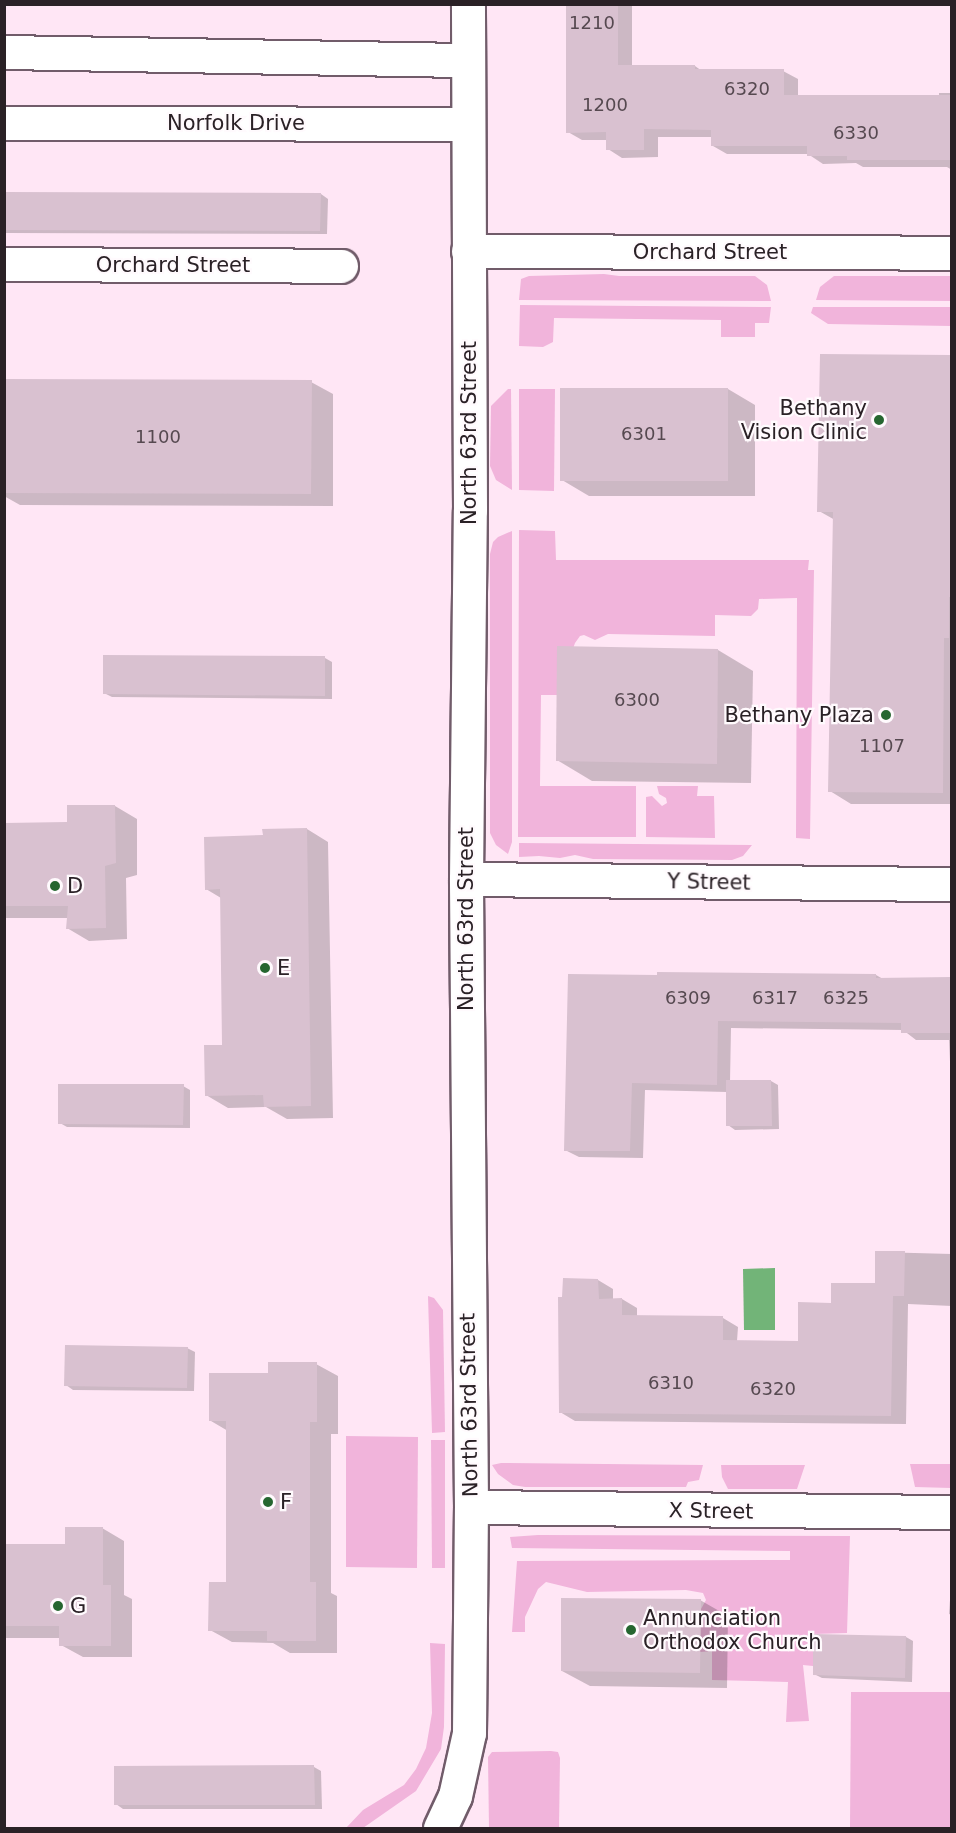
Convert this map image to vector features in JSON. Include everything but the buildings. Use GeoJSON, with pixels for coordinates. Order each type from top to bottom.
{"type":"FeatureCollection","features":[{"type":"Feature","properties":{"kind":"street","name":"North 63rd Street"},"geometry":{"type":"LineString","coordinates":[[440,1828],[455,1796],[469,1733],[471,1507],[466,879],[470,510],[468,4]]}},
{"type":"Feature","properties":{"kind":"street"},"geometry":{"type":"LineString","coordinates":[[4,52],[467,60]]}},
{"type":"Feature","properties":{"kind":"street","name":"Norfolk Drive"},"geometry":{"type":"LineString","coordinates":[[4,123],[468,124]]}},
{"type":"Feature","properties":{"kind":"street","name":"Orchard Street"},"geometry":{"type":"LineString","coordinates":[[468,251],[951,253]]}},
{"type":"Feature","properties":{"kind":"street","name":"Orchard Street"},"geometry":{"type":"LineString","coordinates":[[4,264],[340,266]]}},
{"type":"Feature","properties":{"kind":"street","name":"Y Street"},"geometry":{"type":"LineString","coordinates":[[466,879],[951,884]]}},
{"type":"Feature","properties":{"kind":"street","name":"X Street"},"geometry":{"type":"LineString","coordinates":[[471,1507],[951,1512]]}},
{"type":"Feature","properties":{"kind":"shaded area"},"geometry":{"type":"Polygon","coordinates":[[[604,274],[619,276],[755,276],[767,285],[771,301],[519,300],[521,279],[529,276],[604,274]]]}},
{"type":"Feature","properties":{"kind":"shaded area"},"geometry":{"type":"Polygon","coordinates":[[[834,276],[951,276],[951,301],[816,300],[820,287],[834,276]]]}},
{"type":"Feature","properties":{"kind":"shaded area"},"geometry":{"type":"Polygon","coordinates":[[[520,305],[771,307],[769,323],[755,323],[755,337],[721,337],[721,320],[554,318],[553,342],[543,347],[519,346],[520,305]]]}},
{"type":"Feature","properties":{"kind":"shaded area"},"geometry":{"type":"Polygon","coordinates":[[[813,307],[951,307],[951,326],[828,324],[811,313],[813,307]]]}},
{"type":"Feature","properties":{"kind":"shaded area"},"geometry":{"type":"Polygon","coordinates":[[[508,389],[511,389],[512,490],[496,480],[490,466],[491,406],[508,389]]]}},
{"type":"Feature","properties":{"kind":"shaded area"},"geometry":{"type":"Polygon","coordinates":[[[519,389],[555,389],[554,491],[519,490],[519,389]]]}},
{"type":"Feature","properties":{"kind":"shaded area"},"geometry":{"type":"Polygon","coordinates":[[[519,530],[555,531],[556,560],[809,560],[808,570],[814,570],[810,839],[796,838],[797,598],[759,599],[758,609],[751,616],[715,615],[715,636],[608,634],[595,640],[584,635],[580,636],[575,643],[557,695],[541,695],[540,786],[636,786],[636,837],[518,837],[519,530]]]}},
{"type":"Feature","properties":{"kind":"shaded area"},"geometry":{"type":"Polygon","coordinates":[[[512,531],[512,842],[508,854],[496,845],[490,833],[490,554],[493,542],[498,537],[512,531]]]}},
{"type":"Feature","properties":{"kind":"shaded area"},"geometry":{"type":"Polygon","coordinates":[[[657,786],[698,786],[697,796],[714,796],[715,838],[646,837],[646,797],[652,796],[662,806],[667,803],[666,798],[659,794],[657,786]]]}},
{"type":"Feature","properties":{"kind":"shaded area"},"geometry":{"type":"Polygon","coordinates":[[[519,843],[752,845],[743,856],[732,860],[593,859],[575,855],[560,858],[519,857],[519,843]]]}},
{"type":"Feature","properties":{"kind":"shaded area"},"geometry":{"type":"Polygon","coordinates":[[[775,1268],[775,1330],[744,1330],[743,1269],[775,1268]]]}},
{"type":"Feature","properties":{"kind":"shaded area"},"geometry":{"type":"Polygon","coordinates":[[[428,1296],[434,1298],[443,1310],[445,1432],[432,1433],[428,1296]]]}},
{"type":"Feature","properties":{"kind":"shaded area"},"geometry":{"type":"Polygon","coordinates":[[[346,1436],[418,1437],[417,1568],[346,1567],[346,1436]]]}},
{"type":"Feature","properties":{"kind":"shaded area"},"geometry":{"type":"Polygon","coordinates":[[[431,1440],[445,1440],[445,1568],[432,1568],[431,1440]]]}},
{"type":"Feature","properties":{"kind":"shaded area"},"geometry":{"type":"Polygon","coordinates":[[[501,1463],[703,1465],[699,1480],[688,1482],[686,1487],[525,1487],[513,1485],[498,1474],[492,1465],[501,1463]]]}},
{"type":"Feature","properties":{"kind":"shaded area"},"geometry":{"type":"Polygon","coordinates":[[[910,1464],[951,1464],[951,1488],[915,1487],[910,1464]]]}},
{"type":"Feature","properties":{"kind":"shaded area"},"geometry":{"type":"Polygon","coordinates":[[[721,1465],[805,1465],[797,1489],[728,1489],[722,1477],[721,1465]]]}},
{"type":"Feature","properties":{"kind":"shaded area"},"geometry":{"type":"Polygon","coordinates":[[[538,1535],[850,1536],[847,1633],[813,1634],[813,1666],[803,1665],[809,1721],[786,1722],[788,1682],[712,1680],[712,1651],[700,1652],[701,1609],[706,1600],[703,1593],[686,1590],[587,1592],[546,1582],[538,1589],[525,1617],[525,1632],[512,1632],[517,1561],[790,1560],[790,1551],[512,1548],[510,1537],[538,1535]]]}},
{"type":"Feature","properties":{"kind":"shaded area"},"geometry":{"type":"Polygon","coordinates":[[[430,1643],[445,1644],[444,1727],[441,1749],[416,1791],[363,1828],[346,1828],[363,1810],[404,1785],[416,1769],[426,1748],[432,1713],[430,1643]]]}},
{"type":"Feature","properties":{"kind":"shaded area"},"geometry":{"type":"Polygon","coordinates":[[[851,1692],[951,1692],[951,1828],[850,1828],[851,1692]]]}},
{"type":"Feature","properties":{"kind":"shaded area"},"geometry":{"type":"Polygon","coordinates":[[[492,1752],[558,1752],[560,1758],[559,1828],[489,1828],[488,1757],[492,1752]]]}},
{"type":"Feature","properties":{"kind":"place","name":"Bethany Vision Clinic"},"geometry":{"type":"Point","coordinates":[879,420]}},
{"type":"Feature","properties":{"kind":"place","name":"Bethany Plaza"},"geometry":{"type":"Point","coordinates":[886,715]}},
{"type":"Feature","properties":{"kind":"place","name":"D"},"geometry":{"type":"Point","coordinates":[55,886]}},
{"type":"Feature","properties":{"kind":"place","name":"E"},"geometry":{"type":"Point","coordinates":[265,968]}},
{"type":"Feature","properties":{"kind":"place","name":"F"},"geometry":{"type":"Point","coordinates":[268,1502]}},
{"type":"Feature","properties":{"kind":"place","name":"G"},"geometry":{"type":"Point","coordinates":[58,1606]}},
{"type":"Feature","properties":{"kind":"place","name":"Annunciation Orthodox Church"},"geometry":{"type":"Point","coordinates":[631,1630]}}]}
